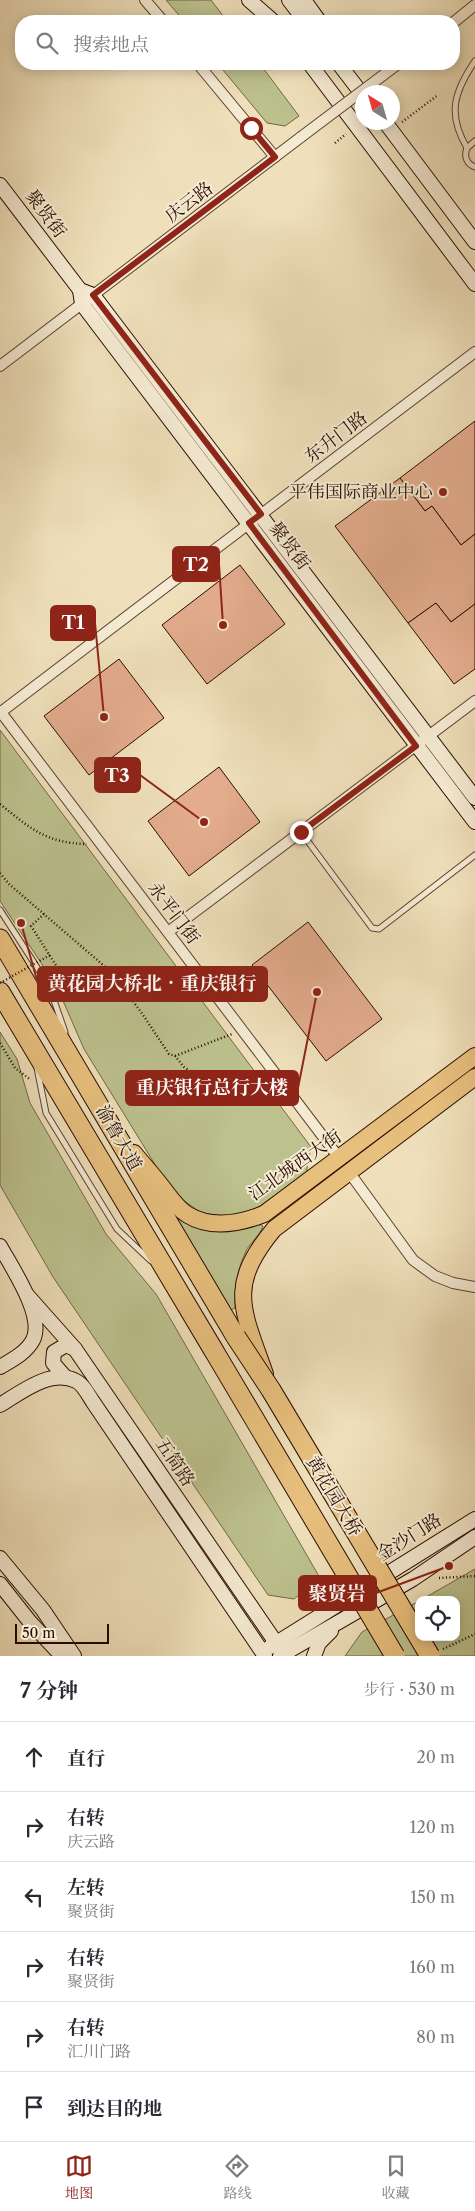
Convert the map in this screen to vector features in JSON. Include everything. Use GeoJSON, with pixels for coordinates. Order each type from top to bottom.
{"type":"FeatureCollection","features":[{"type":"Feature","properties":{"kind":"highway","name":"渝鲁大道"},"geometry":{"type":"LineString","coordinates":[[0,939],[116,1134],[243,1334]]}},
{"type":"Feature","properties":{"kind":"highway","name":"渝鲁大道"},"geometry":{"type":"LineString","coordinates":[[0,992],[214,1351]]}},
{"type":"Feature","properties":{"kind":"highway","name":"黄花园大桥"},"geometry":{"type":"LineString","coordinates":[[243,1334],[271,1390],[432,1654]]}},
{"type":"Feature","properties":{"kind":"highway","name":"黄花园大桥"},"geometry":{"type":"LineString","coordinates":[[214,1351],[395,1656]]}},
{"type":"Feature","properties":{"kind":"main road","name":"江北城西大街"},"geometry":{"type":"LineString","coordinates":[[243,1334],[243,1286],[248,1268],[257,1250],[274,1229],[344,1165],[475,1056]]}},
{"type":"Feature","properties":{"kind":"main road","name":"江北城西大街"},"geometry":{"type":"LineString","coordinates":[[116,1134],[173,1201],[188,1215],[206,1222],[228,1224],[247,1221],[264,1214],[344,1165],[475,1077]]}},
{"type":"Feature","properties":{"kind":"street"},"geometry":{"type":"LineString","coordinates":[[145,0],[158,15]]}},
{"type":"Feature","properties":{"kind":"street"},"geometry":{"type":"LineString","coordinates":[[249,0],[266,15]]}},
{"type":"Feature","properties":{"kind":"street"},"geometry":{"type":"LineString","coordinates":[[263,0],[274,15]]}},
{"type":"Feature","properties":{"kind":"street"},"geometry":{"type":"LineString","coordinates":[[289,0],[300,15]]}},
{"type":"Feature","properties":{"kind":"street"},"geometry":{"type":"LineString","coordinates":[[304,0],[314,15]]}},
{"type":"Feature","properties":{"kind":"street"},"geometry":{"type":"LineString","coordinates":[[460,16],[473,4]]}},
{"type":"Feature","properties":{"kind":"street"},"geometry":{"type":"LineString","coordinates":[[203,70],[275,157]]}},
{"type":"Feature","properties":{"kind":"street"},"geometry":{"type":"LineString","coordinates":[[314,70],[475,284]]}},
{"type":"Feature","properties":{"kind":"street"},"geometry":{"type":"LineString","coordinates":[[344,70],[355,85]]}},
{"type":"Feature","properties":{"kind":"street"},"geometry":{"type":"LineString","coordinates":[[351,70],[361,85]]}},
{"type":"Feature","properties":{"kind":"street","name":"庆云路"},"geometry":{"type":"LineString","coordinates":[[0,366],[390,70]]}},
{"type":"Feature","properties":{"kind":"street"},"geometry":{"type":"LineString","coordinates":[[395,130],[475,242]]}},
{"type":"Feature","properties":{"kind":"street","name":"聚贤街"},"geometry":{"type":"LineString","coordinates":[[0,185],[80,290],[82,304],[475,822]]}},
{"type":"Feature","properties":{"kind":"street"},"geometry":{"type":"LineString","coordinates":[[80,290],[93,295]]}},
{"type":"Feature","properties":{"kind":"street","name":"聚贤街"},"geometry":{"type":"LineString","coordinates":[[93,295],[475,798]]}},
{"type":"Feature","properties":{"kind":"street","name":"东升门路"},"geometry":{"type":"LineString","coordinates":[[0,711],[475,352]]}},
{"type":"Feature","properties":{"kind":"street"},"geometry":{"type":"LineString","coordinates":[[168,932],[475,701]]}},
{"type":"Feature","properties":{"kind":"street","name":"永平门街"},"geometry":{"type":"LineString","coordinates":[[0,711],[273,1070],[413,1260],[435,1276],[453,1283],[475,1288]]}},
{"type":"Feature","properties":{"kind":"street","name":"五简路"},"geometry":{"type":"LineString","coordinates":[[0,1246],[26,1295],[36,1320],[36,1331],[33,1339],[23,1351],[0,1368]]}},
{"type":"Feature","properties":{"kind":"street","name":"五简路"},"geometry":{"type":"LineString","coordinates":[[26,1295],[75,1349],[276,1642],[283,1655]]}},
{"type":"Feature","properties":{"kind":"street"},"geometry":{"type":"LineString","coordinates":[[0,1405],[42,1382],[66,1378],[54,1363],[54,1352],[66,1346],[75,1349]]}},
{"type":"Feature","properties":{"kind":"street","name":"五简路"},"geometry":{"type":"LineString","coordinates":[[66,1378],[77,1381],[93,1402],[262,1655]]}},
{"type":"Feature","properties":{"kind":"street","name":"金沙门路"},"geometry":{"type":"LineString","coordinates":[[262,1655],[276,1642],[475,1519]]}},
{"type":"Feature","properties":{"kind":"street","name":"金沙门路"},"geometry":{"type":"LineString","coordinates":[[283,1655],[413,1579],[475,1537]]}},
{"type":"Feature","properties":{"kind":"street"},"geometry":{"type":"LineString","coordinates":[[0,1558],[43,1610],[74,1656]]}},
{"type":"Feature","properties":{"kind":"street"},"geometry":{"type":"LineString","coordinates":[[0,1584],[62,1656]]}},
{"type":"Feature","properties":{"kind":"street"},"geometry":{"type":"LineString","coordinates":[[314,1656],[319,1643],[346,1617]]}},
{"type":"Feature","properties":{"kind":"lane"},"geometry":{"type":"LineString","coordinates":[[475,61],[457,92],[454,109],[456,125],[467,148],[466,160],[475,167]]}},
{"type":"Feature","properties":{"kind":"lane"},"geometry":{"type":"LineString","coordinates":[[467,148],[475,141]]}},
{"type":"Feature","properties":{"kind":"lane"},"geometry":{"type":"LineString","coordinates":[[301,832],[372,928],[379,929],[475,855]]}},
{"type":"Feature","properties":{"kind":"lane"},"geometry":{"type":"LineString","coordinates":[[0,910],[49,986],[77,1066]]}},
{"type":"Feature","properties":{"kind":"lane"},"geometry":{"type":"LineString","coordinates":[[33,1047],[46,1113],[116,1229],[173,1281]]}},
{"type":"Feature","properties":{"kind":"path"},"geometry":{"type":"LineString","coordinates":[[400,119],[438,95]]}},
{"type":"Feature","properties":{"kind":"path"},"geometry":{"type":"LineString","coordinates":[[0,804],[32,830],[64,843],[101,844]]}},
{"type":"Feature","properties":{"kind":"path"},"geometry":{"type":"LineString","coordinates":[[0,873],[106,968],[141,1012],[169,1054],[175,1056],[184,1067],[198,1077],[223,1084],[240,1092],[273,1070]]}},
{"type":"Feature","properties":{"kind":"path"},"geometry":{"type":"LineString","coordinates":[[44,914],[31,926],[71,989],[106,968]]}},
{"type":"Feature","properties":{"kind":"path"},"geometry":{"type":"LineString","coordinates":[[0,983],[50,955]]}},
{"type":"Feature","properties":{"kind":"path"},"geometry":{"type":"LineString","coordinates":[[175,1056],[242,1030]]}},
{"type":"Feature","properties":{"kind":"path"},"geometry":{"type":"LineString","coordinates":[[0,1044],[15,1068],[40,1087]]}},
{"type":"Feature","properties":{"kind":"path"},"geometry":{"type":"LineString","coordinates":[[413,1579],[475,1576]]}},
{"type":"Feature","properties":{"kind":"path"},"geometry":{"type":"LineString","coordinates":[[432,1654],[475,1634]]}},
{"type":"Feature","properties":{"kind":"green space"},"geometry":{"type":"Polygon","coordinates":[[[166,0],[211,0],[222,15],[179,15],[166,0]]]}},
{"type":"Feature","properties":{"kind":"green space"},"geometry":{"type":"Polygon","coordinates":[[[223,70],[264,70],[299,116],[285,126],[267,123],[223,70]]]}},
{"type":"Feature","properties":{"kind":"green space"},"geometry":{"type":"Polygon","coordinates":[[[0,730],[311,1147],[306,1174],[257,1208],[236,1215],[218,1216],[200,1212],[183,1200],[159,1171],[84,1049],[57,987],[0,901],[0,730]]]}},
{"type":"Feature","properties":{"kind":"green space"},"geometry":{"type":"Polygon","coordinates":[[[0,1032],[17,1059],[30,1103],[106,1234],[156,1294],[320,1578],[294,1599],[268,1595],[53,1277],[0,1185],[0,1032]]]}},
{"type":"Feature","properties":{"kind":"green space"},"geometry":{"type":"Polygon","coordinates":[[[179,1218],[200,1225],[228,1230],[248,1228],[259,1224],[263,1226],[247,1249],[241,1263],[236,1286],[235,1308],[231,1310],[178,1220],[179,1218]]]}},
{"type":"Feature","properties":{"kind":"green space"},"geometry":{"type":"Polygon","coordinates":[[[475,1569],[475,1656],[345,1656],[362,1632],[415,1603],[415,1641],[460,1641],[460,1596],[428,1596],[475,1569]]]}},
{"type":"Feature","properties":{"kind":"building","name":"平伟国际商业中心"},"geometry":{"type":"Polygon","coordinates":[[[475,421],[475,534],[461,545],[432,506],[425,511],[400,478],[475,421]]]}},
{"type":"Feature","properties":{"kind":"building"},"geometry":{"type":"Polygon","coordinates":[[[400,478],[425,511],[432,506],[461,545],[475,534],[475,604],[451,622],[436,603],[408,623],[335,526],[400,478]]]}},
{"type":"Feature","properties":{"kind":"building"},"geometry":{"type":"Polygon","coordinates":[[[240,565],[285,624],[207,684],[162,625],[240,565]]]}},
{"type":"Feature","properties":{"kind":"building"},"geometry":{"type":"Polygon","coordinates":[[[436,603],[451,622],[475,604],[475,669],[454,684],[408,623],[436,603]]]}},
{"type":"Feature","properties":{"kind":"building"},"geometry":{"type":"Polygon","coordinates":[[[119,659],[164,718],[89,775],[44,716],[119,659]]]}},
{"type":"Feature","properties":{"kind":"building"},"geometry":{"type":"Polygon","coordinates":[[[219,767],[260,822],[189,876],[148,821],[219,767]]]}},
{"type":"Feature","properties":{"kind":"building"},"geometry":{"type":"Polygon","coordinates":[[[308,922],[382,1019],[326,1061],[252,965],[308,922]]]}},
{"type":"Feature","properties":{"kind":"place","name":"平伟国际商业中心"},"geometry":{"type":"Point","coordinates":[443,492]}},
{"type":"Feature","properties":{"kind":"place","name":"T2"},"geometry":{"type":"Point","coordinates":[223,625]}},
{"type":"Feature","properties":{"kind":"place","name":"T1"},"geometry":{"type":"Point","coordinates":[104,717]}},
{"type":"Feature","properties":{"kind":"place","name":"T3"},"geometry":{"type":"Point","coordinates":[204,822]}},
{"type":"Feature","properties":{"kind":"place","name":"黄花园大桥北‧重庆银行"},"geometry":{"type":"Point","coordinates":[21,923]}},
{"type":"Feature","properties":{"kind":"place","name":"重庆银行总行大楼"},"geometry":{"type":"Point","coordinates":[317,992]}},
{"type":"Feature","properties":{"kind":"place","name":"聚贤岩"},"geometry":{"type":"Point","coordinates":[449,1566]}},
{"type":"Feature","properties":{"kind":"route"},"geometry":{"type":"LineString","coordinates":[[251,128],[275,157],[93,295],[261,514],[249,523],[416,746],[301,832]]}}]}
